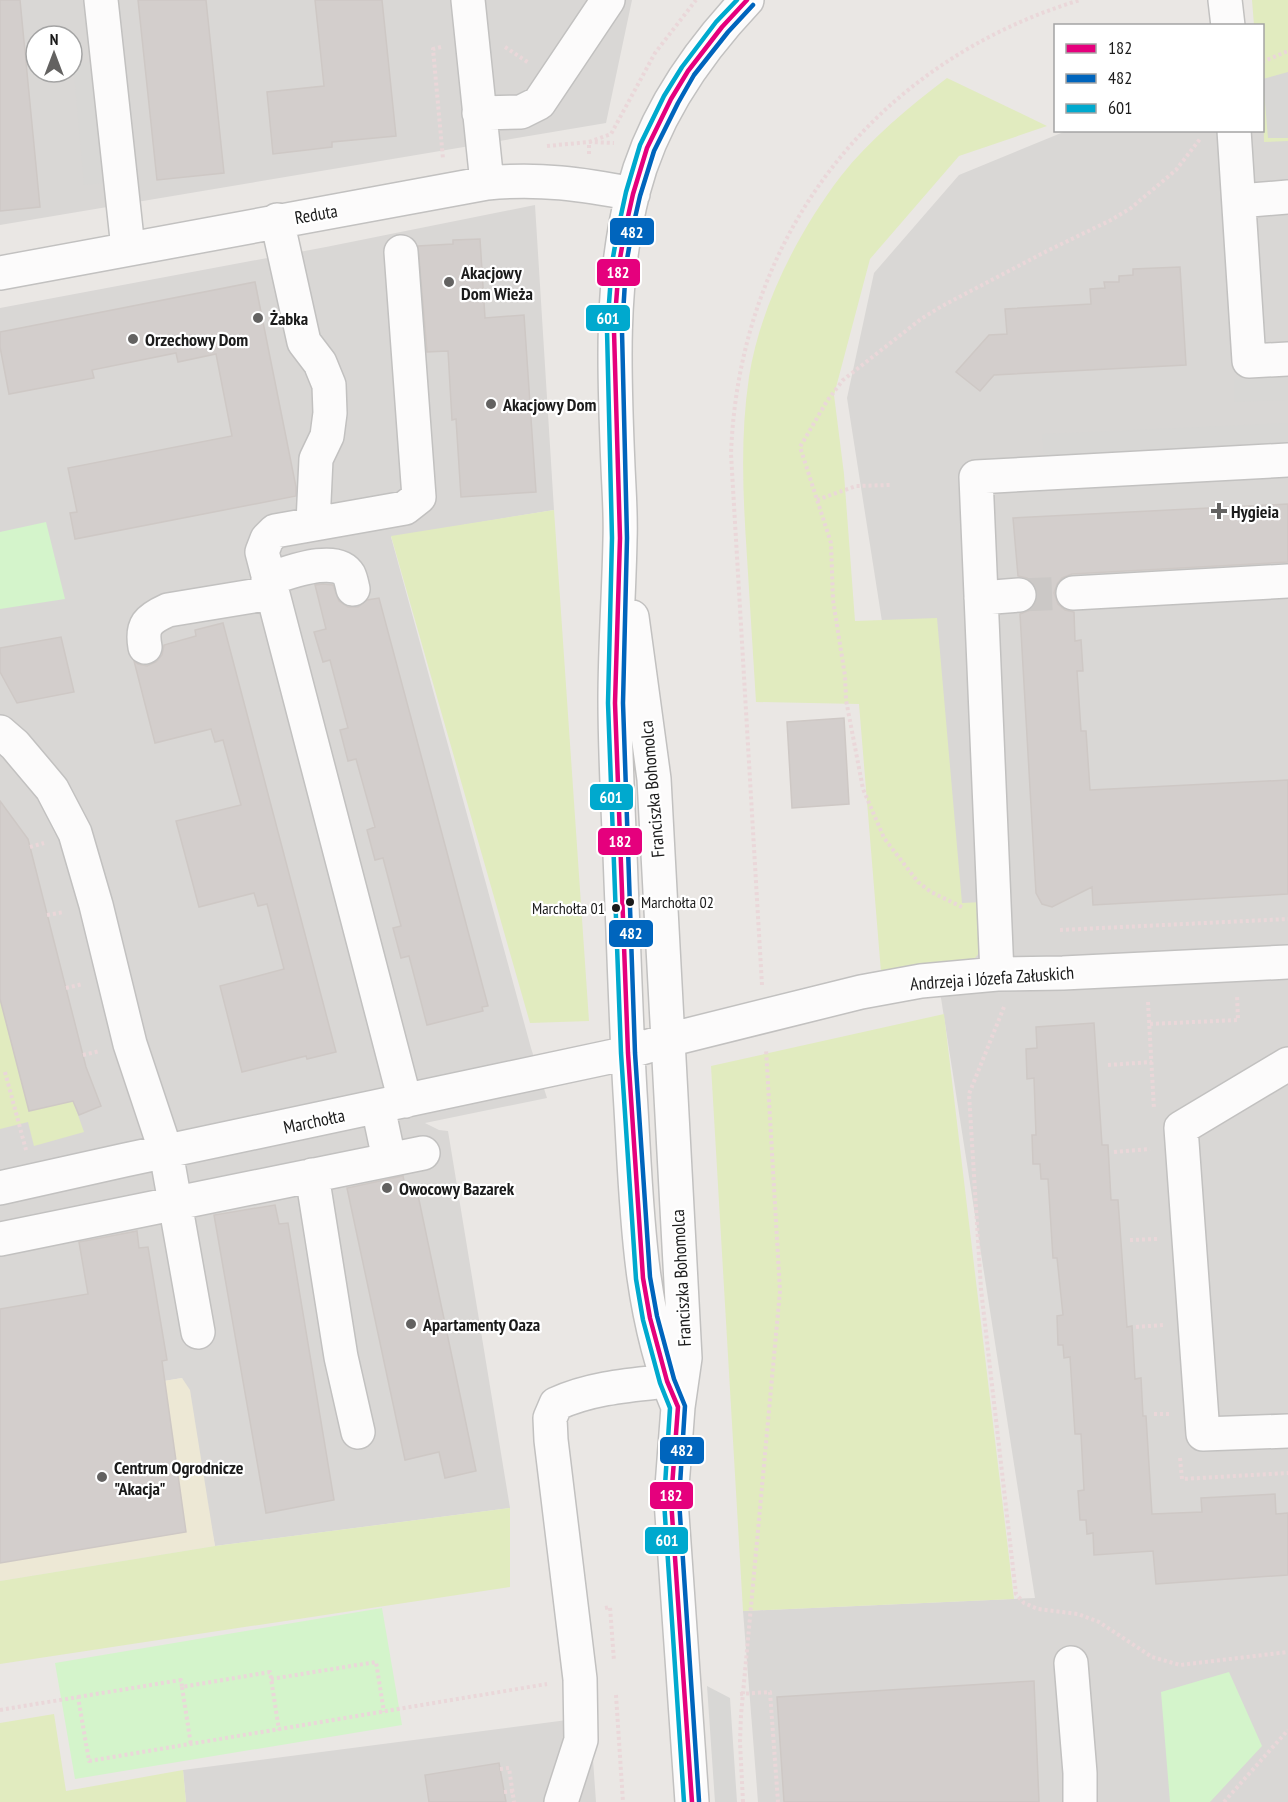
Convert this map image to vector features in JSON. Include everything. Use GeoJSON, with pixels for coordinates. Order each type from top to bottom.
{"type":"FeatureCollection","features":[{"type":"Feature","properties":{"kind":"street"},"geometry":{"type":"LineString","coordinates":[[101,0],[128,248]]}},
{"type":"Feature","properties":{"kind":"street"},"geometry":{"type":"LineString","coordinates":[[468,0],[487,183]]}},
{"type":"Feature","properties":{"kind":"street"},"geometry":{"type":"LineString","coordinates":[[479,113],[521,112],[539,103],[608,0]]}},
{"type":"Feature","properties":{"kind":"street","name":"Franciszka Bohomolca"},"geometry":{"type":"LineString","coordinates":[[673,1394],[650,1318],[643,1278],[628,1053],[615,703],[620,538],[615,331],[619,264],[633,194],[647,148],[672,99],[704,50],[747,0]]}},
{"type":"Feature","properties":{"kind":"street"},"geometry":{"type":"LineString","coordinates":[[1225,0],[1228,24]]}},
{"type":"Feature","properties":{"kind":"street"},"geometry":{"type":"LineString","coordinates":[[1219,133],[1239,201],[1249,361],[1288,359]]}},
{"type":"Feature","properties":{"kind":"street","name":"Reduta"},"geometry":{"type":"LineString","coordinates":[[0,273],[487,183],[542,180],[583,184],[633,194]]}},
{"type":"Feature","properties":{"kind":"street"},"geometry":{"type":"LineString","coordinates":[[1239,201],[1288,197]]}},
{"type":"Feature","properties":{"kind":"street"},"geometry":{"type":"LineString","coordinates":[[277,220],[304,342],[320,363],[329,385],[329,424],[327,436],[316,459],[312,523]]}},
{"type":"Feature","properties":{"kind":"street"},"geometry":{"type":"LineString","coordinates":[[389,1159],[392,1104],[262,552],[267,539],[275,531],[405,508],[419,496],[401,252]]}},
{"type":"Feature","properties":{"kind":"street"},"geometry":{"type":"LineString","coordinates":[[1003,986],[995,915],[976,477],[1288,460]]}},
{"type":"Feature","properties":{"kind":"street","name":"Franciszka Bohomolca"},"geometry":{"type":"LineString","coordinates":[[620,538],[654,779],[685,1358],[673,1394],[671,1500],[692,1802]]}},
{"type":"Feature","properties":{"kind":"street"},"geometry":{"type":"LineString","coordinates":[[145,647],[143,637],[146,625],[154,616],[168,610],[269,586],[320,565],[338,566],[349,574],[353,589]]}},
{"type":"Feature","properties":{"kind":"street"},"geometry":{"type":"LineString","coordinates":[[1073,593],[1288,581]]}},
{"type":"Feature","properties":{"kind":"street"},"geometry":{"type":"LineString","coordinates":[[981,597],[1019,595]]}},
{"type":"Feature","properties":{"kind":"street"},"geometry":{"type":"LineString","coordinates":[[0,732],[15,745],[52,789],[75,833],[107,946],[130,1044],[166,1152],[198,1332]]}},
{"type":"Feature","properties":{"kind":"street","name":"Andrzeja i Józefa Załuskich"},"geometry":{"type":"LineString","coordinates":[[667,1041],[861,992],[911,983],[1003,986],[1146,969],[1288,962]]}},
{"type":"Feature","properties":{"kind":"street"},"geometry":{"type":"LineString","coordinates":[[628,1053],[667,1041]]}},
{"type":"Feature","properties":{"kind":"street","name":"Marchołta"},"geometry":{"type":"LineString","coordinates":[[0,1188],[628,1053]]}},
{"type":"Feature","properties":{"kind":"street"},"geometry":{"type":"LineString","coordinates":[[1288,1064],[1169,1138],[1203,1434],[1288,1431]]}},
{"type":"Feature","properties":{"kind":"street"},"geometry":{"type":"LineString","coordinates":[[0,1239],[423,1153]]}},
{"type":"Feature","properties":{"kind":"street"},"geometry":{"type":"LineString","coordinates":[[312,1175],[341,1358],[358,1432]]}},
{"type":"Feature","properties":{"kind":"street"},"geometry":{"type":"LineString","coordinates":[[561,1802],[581,1740],[580,1689],[550,1440],[550,1418],[556,1404],[574,1396],[627,1385],[673,1394]]}},
{"type":"Feature","properties":{"kind":"street"},"geometry":{"type":"LineString","coordinates":[[1071,1662],[1080,1773],[1080,1802]]}},
{"type":"Feature","properties":{"kind":"path"},"geometry":{"type":"LineString","coordinates":[[588,160],[589,142],[611,134],[655,53],[696,0]]}},
{"type":"Feature","properties":{"kind":"path"},"geometry":{"type":"LineString","coordinates":[[743,1802],[740,1742],[742,1706],[780,1291],[731,480],[734,403],[738,373],[768,276],[805,206],[835,164],[873,122],[913,85],[953,56],[1036,14],[1080,0]]}},
{"type":"Feature","properties":{"kind":"path"},"geometry":{"type":"LineString","coordinates":[[496,41],[555,80]]}},
{"type":"Feature","properties":{"kind":"path"},"geometry":{"type":"LineString","coordinates":[[443,164],[433,49],[450,46]]}},
{"type":"Feature","properties":{"kind":"path"},"geometry":{"type":"LineString","coordinates":[[1264,62],[1288,51]]}},
{"type":"Feature","properties":{"kind":"path"},"geometry":{"type":"LineString","coordinates":[[995,915],[948,902],[918,882],[884,838],[868,803],[854,750],[846,700],[845,676],[833,600],[831,543],[800,447],[843,380],[921,319],[1047,250],[1131,208],[1219,133]]}},
{"type":"Feature","properties":{"kind":"path"},"geometry":{"type":"LineString","coordinates":[[817,500],[856,486],[890,485]]}},
{"type":"Feature","properties":{"kind":"path"},"geometry":{"type":"LineString","coordinates":[[1060,930],[1288,919]]}},
{"type":"Feature","properties":{"kind":"path"},"geometry":{"type":"LineString","coordinates":[[1114,1152],[1169,1138],[1155,1122],[1146,969]]}},
{"type":"Feature","properties":{"kind":"path"},"geometry":{"type":"LineString","coordinates":[[1003,986],[969,1094],[981,1289],[1016,1594],[1024,1603],[1038,1609],[1078,1614],[1099,1622],[1152,1657],[1180,1665],[1288,1652]]}},
{"type":"Feature","properties":{"kind":"path"},"geometry":{"type":"LineString","coordinates":[[1150,1024],[1238,1020],[1236,986]]}},
{"type":"Feature","properties":{"kind":"path"},"geometry":{"type":"LineString","coordinates":[[1107,1065],[1152,1062]]}},
{"type":"Feature","properties":{"kind":"path"},"geometry":{"type":"LineString","coordinates":[[5,1072],[28,1159]]}},
{"type":"Feature","properties":{"kind":"path"},"geometry":{"type":"LineString","coordinates":[[1130,1240],[1164,1238]]}},
{"type":"Feature","properties":{"kind":"path"},"geometry":{"type":"LineString","coordinates":[[1136,1327],[1170,1325]]}},
{"type":"Feature","properties":{"kind":"path"},"geometry":{"type":"LineString","coordinates":[[1155,1414],[1177,1414]]}},
{"type":"Feature","properties":{"kind":"path"},"geometry":{"type":"LineString","coordinates":[[610,1607],[614,1662]]}},
{"type":"Feature","properties":{"kind":"path"},"geometry":{"type":"LineString","coordinates":[[271,1679],[376,1662],[384,1712]]}},
{"type":"Feature","properties":{"kind":"path"},"geometry":{"type":"LineString","coordinates":[[182,1687],[270,1672],[279,1730]]}},
{"type":"Feature","properties":{"kind":"path"},"geometry":{"type":"LineString","coordinates":[[0,1710],[180,1680],[191,1745]]}},
{"type":"Feature","properties":{"kind":"path"},"geometry":{"type":"LineString","coordinates":[[78,1697],[89,1761],[550,1684]]}},
{"type":"Feature","properties":{"kind":"path"},"geometry":{"type":"LineString","coordinates":[[615,1685],[623,1802]]}},
{"type":"Feature","properties":{"kind":"path"},"geometry":{"type":"LineString","coordinates":[[740,1694],[770,1692],[778,1802]]}},
{"type":"Feature","properties":{"kind":"path"},"geometry":{"type":"LineString","coordinates":[[1224,1802],[1288,1730]]}},
{"type":"Feature","properties":{"kind":"path"},"geometry":{"type":"LineString","coordinates":[[500,1769],[509,1768],[514,1802]]}},
{"type":"Feature","properties":{"kind":"path"},"geometry":{"type":"LineString","coordinates":[[504,1792],[513,1791]]}},
{"type":"Feature","properties":{"kind":"shaded area"},"geometry":{"type":"Polygon","coordinates":[[[0,0],[632,0],[606,123],[0,225],[0,0]]]}},
{"type":"Feature","properties":{"kind":"shaded area"},"geometry":{"type":"Polygon","coordinates":[[[1288,58],[1288,1802],[758,1802],[743,1611],[1035,1598],[847,398],[874,273],[959,175],[1064,132],[1264,132],[1264,65],[1288,58]]]}},
{"type":"Feature","properties":{"kind":"shaded area"},"geometry":{"type":"Polygon","coordinates":[[[95,62],[106,183],[84,185],[75,84],[84,84],[84,63],[95,62]]]}},
{"type":"Feature","properties":{"kind":"shaded area"},"geometry":{"type":"Polygon","coordinates":[[[1288,72],[1288,138],[1268,138],[1264,79],[1288,72]]]}},
{"type":"Feature","properties":{"kind":"shaded area"},"geometry":{"type":"Polygon","coordinates":[[[535,205],[554,510],[391,537],[531,1048],[547,1098],[425,1123],[439,1130],[448,1131],[510,1508],[215,1546],[182,1378],[0,1408],[0,308],[535,205]]]}},
{"type":"Feature","properties":{"kind":"shaded area"},"geometry":{"type":"Polygon","coordinates":[[[1288,377],[1288,400],[1234,402],[1234,379],[1288,377]]]}},
{"type":"Feature","properties":{"kind":"shaded area"},"geometry":{"type":"Polygon","coordinates":[[[1288,423],[1288,446],[1044,459],[1042,434],[1288,423]]]}},
{"type":"Feature","properties":{"kind":"shaded area","name":"Centrum Ogrodnicze \"Akacja\""},"geometry":{"type":"Polygon","coordinates":[[[182,1378],[190,1390],[215,1546],[0,1581],[0,1408],[182,1378]]]}},
{"type":"Feature","properties":{"kind":"shaded area"},"geometry":{"type":"Polygon","coordinates":[[[707,1686],[730,1698],[737,1802],[715,1802],[707,1686]]]}},
{"type":"Feature","properties":{"kind":"shaded area"},"geometry":{"type":"Polygon","coordinates":[[[590,1717],[596,1802],[186,1802],[183,1770],[590,1717]]]}},
{"type":"Feature","properties":{"kind":"green space"},"geometry":{"type":"Polygon","coordinates":[[[1252,0],[1288,0],[1288,141],[1264,142],[1264,24],[1254,24],[1252,0]]]}},
{"type":"Feature","properties":{"kind":"green space"},"geometry":{"type":"Polygon","coordinates":[[[947,78],[1047,126],[959,156],[870,259],[834,395],[844,474],[855,621],[937,618],[962,903],[983,902],[981,951],[975,958],[881,972],[859,704],[756,702],[744,512],[744,422],[749,377],[762,324],[783,271],[810,221],[841,176],[864,149],[904,112],[947,78]]]}},
{"type":"Feature","properties":{"kind":"green space"},"geometry":{"type":"Polygon","coordinates":[[[554,510],[589,1021],[530,1023],[391,536],[554,510]]]}},
{"type":"Feature","properties":{"kind":"green space"},"geometry":{"type":"Polygon","coordinates":[[[46,522],[65,599],[0,609],[0,532],[46,522]]]}},
{"type":"Feature","properties":{"kind":"green space"},"geometry":{"type":"Polygon","coordinates":[[[0,987],[6,1023],[29,1111],[73,1101],[84,1132],[34,1146],[28,1122],[0,1129],[0,987]]]}},
{"type":"Feature","properties":{"kind":"green space"},"geometry":{"type":"Polygon","coordinates":[[[944,1014],[1014,1599],[743,1611],[711,1066],[944,1014]]]}},
{"type":"Feature","properties":{"kind":"green space"},"geometry":{"type":"Polygon","coordinates":[[[510,1508],[510,1587],[0,1664],[0,1581],[215,1546],[510,1508]]]}},
{"type":"Feature","properties":{"kind":"green space"},"geometry":{"type":"Polygon","coordinates":[[[382,1608],[402,1725],[75,1779],[55,1663],[382,1608]]]}},
{"type":"Feature","properties":{"kind":"green space"},"geometry":{"type":"Polygon","coordinates":[[[1229,1672],[1262,1746],[1210,1802],[1170,1802],[1161,1692],[1229,1672]]]}},
{"type":"Feature","properties":{"kind":"green space"},"geometry":{"type":"Polygon","coordinates":[[[54,1714],[66,1791],[183,1770],[186,1802],[0,1802],[0,1723],[54,1714]]]}},
{"type":"Feature","properties":{"kind":"building"},"geometry":{"type":"Polygon","coordinates":[[[0,0],[20,0],[24,41],[24,84],[28,84],[40,207],[0,211],[0,0]]]}},
{"type":"Feature","properties":{"kind":"building"},"geometry":{"type":"Polygon","coordinates":[[[138,0],[206,0],[224,173],[157,180],[138,0]]]}},
{"type":"Feature","properties":{"kind":"building"},"geometry":{"type":"Polygon","coordinates":[[[315,0],[382,0],[396,136],[332,142],[332,147],[273,154],[267,92],[324,86],[315,0]]]}},
{"type":"Feature","properties":{"kind":"building","name":"Akacjowy Dom"},"geometry":{"type":"Polygon","coordinates":[[[480,239],[485,318],[524,315],[536,492],[461,497],[456,419],[452,420],[448,351],[427,352],[418,246],[453,244],[453,240],[480,239]]]}},
{"type":"Feature","properties":{"kind":"building"},"geometry":{"type":"Polygon","coordinates":[[[1180,267],[1186,365],[994,375],[980,391],[956,372],[989,335],[1007,334],[1005,309],[1091,304],[1090,289],[1105,288],[1104,282],[1119,282],[1119,276],[1133,275],[1133,269],[1180,267]]]}},
{"type":"Feature","properties":{"kind":"building"},"geometry":{"type":"Polygon","coordinates":[[[255,282],[296,496],[75,539],[70,513],[77,512],[68,468],[232,436],[216,354],[178,362],[176,353],[92,370],[94,378],[9,394],[0,347],[0,332],[255,282]]]}},
{"type":"Feature","properties":{"kind":"building"},"geometry":{"type":"Polygon","coordinates":[[[1288,504],[1288,562],[1072,574],[1062,578],[1054,593],[1058,604],[1065,610],[1074,612],[1075,641],[1081,640],[1083,671],[1077,671],[1081,731],[1086,731],[1090,790],[1288,780],[1288,894],[1093,905],[1092,887],[1052,907],[1042,904],[1036,893],[1020,614],[1030,610],[1036,603],[1038,594],[1034,584],[1027,578],[1018,576],[1013,518],[1288,504]]]}},
{"type":"Feature","properties":{"kind":"building"},"geometry":{"type":"Polygon","coordinates":[[[315,585],[333,585],[339,601],[348,607],[358,607],[367,600],[379,598],[488,1006],[482,1007],[483,1011],[427,1025],[409,956],[401,958],[393,928],[401,926],[383,858],[375,860],[367,830],[375,827],[356,759],[348,761],[340,730],[348,728],[330,660],[323,662],[314,632],[326,629],[315,585]]]}},
{"type":"Feature","properties":{"kind":"building"},"geometry":{"type":"Polygon","coordinates":[[[223,623],[336,1052],[307,1059],[306,1056],[242,1072],[220,986],[284,969],[267,904],[258,906],[254,893],[199,907],[176,821],[241,805],[223,740],[215,742],[211,729],[155,743],[134,661],[147,666],[156,662],[162,655],[164,645],[196,636],[195,630],[223,623]]]}},
{"type":"Feature","properties":{"kind":"building"},"geometry":{"type":"Polygon","coordinates":[[[61,637],[74,692],[17,703],[0,672],[0,648],[61,637]]]}},
{"type":"Feature","properties":{"kind":"building"},"geometry":{"type":"Polygon","coordinates":[[[844,718],[849,804],[792,808],[787,722],[844,718]]]}},
{"type":"Feature","properties":{"kind":"building"},"geometry":{"type":"Polygon","coordinates":[[[0,801],[28,839],[86,1067],[101,1106],[79,1115],[73,1101],[29,1111],[0,999],[0,801]]]}},
{"type":"Feature","properties":{"kind":"building"},"geometry":{"type":"Polygon","coordinates":[[[1094,1023],[1102,1145],[1108,1145],[1111,1200],[1118,1200],[1127,1327],[1132,1326],[1135,1379],[1141,1378],[1143,1416],[1146,1416],[1152,1514],[1202,1512],[1201,1498],[1275,1494],[1276,1514],[1288,1513],[1288,1575],[1156,1584],[1153,1551],[1094,1555],[1093,1533],[1087,1534],[1086,1520],[1080,1520],[1078,1491],[1084,1490],[1081,1434],[1075,1434],[1070,1357],[1064,1358],[1063,1345],[1058,1345],[1057,1316],[1063,1315],[1057,1258],[1053,1258],[1048,1179],[1041,1179],[1040,1164],[1033,1164],[1032,1135],[1036,1135],[1034,1078],[1027,1079],[1026,1049],[1037,1048],[1036,1027],[1094,1023]]]}},
{"type":"Feature","properties":{"kind":"building","name":"Apartamenty Oaza"},"geometry":{"type":"Polygon","coordinates":[[[403,1176],[407,1196],[418,1195],[476,1471],[445,1478],[439,1452],[405,1460],[347,1188],[403,1176]]]}},
{"type":"Feature","properties":{"kind":"building"},"geometry":{"type":"Polygon","coordinates":[[[275,1205],[279,1224],[288,1223],[334,1500],[266,1513],[214,1215],[275,1205]]]}},
{"type":"Feature","properties":{"kind":"building"},"geometry":{"type":"Polygon","coordinates":[[[137,1231],[139,1248],[148,1247],[167,1360],[162,1361],[186,1532],[0,1563],[0,1309],[88,1294],[79,1242],[137,1231]]]}},
{"type":"Feature","properties":{"kind":"building"},"geometry":{"type":"Polygon","coordinates":[[[1034,1681],[1039,1802],[784,1802],[777,1697],[1034,1681]]]}},
{"type":"Feature","properties":{"kind":"building"},"geometry":{"type":"Polygon","coordinates":[[[499,1763],[506,1802],[429,1802],[425,1775],[499,1763]]]}},
{"type":"Feature","properties":{"kind":"tunnel"},"geometry":{"type":"LineString","coordinates":[[1019,595],[1073,593]]}},
{"type":"Feature","properties":{"kind":"transit line","name":"601"},"geometry":{"type":"LineString","coordinates":[[684,1802],[664,1501],[670,1408],[660,1383],[643,1320],[636,1279],[621,1053],[608,703],[612,538],[607,330],[612,263],[618,229],[640,145],[664,96],[682,67],[716,22],[737,0]]}},
{"type":"Feature","properties":{"kind":"transit line","name":"182"},"geometry":{"type":"LineString","coordinates":[[692,1802],[671,1500],[678,1407],[667,1381],[650,1318],[643,1278],[628,1053],[615,703],[620,538],[614,331],[619,264],[625,230],[647,148],[671,99],[688,71],[722,27],[747,0]]}},
{"type":"Feature","properties":{"kind":"transit line","name":"482"},"geometry":{"type":"LineString","coordinates":[[699,1801],[679,1500],[685,1406],[674,1379],[657,1316],[650,1277],[635,1053],[623,703],[627,538],[622,331],[626,265],[632,231],[654,151],[694,75],[753,5]]}},
{"type":"Feature","properties":{"kind":"place","name":"Akacjowy Dom Wieża"},"geometry":{"type":"Point","coordinates":[449,282]}},
{"type":"Feature","properties":{"kind":"place","name":"Żabka"},"geometry":{"type":"Point","coordinates":[258,318]}},
{"type":"Feature","properties":{"kind":"place","name":"Orzechowy Dom"},"geometry":{"type":"Point","coordinates":[133,339]}},
{"type":"Feature","properties":{"kind":"place","name":"Akacjowy Dom"},"geometry":{"type":"Point","coordinates":[491,404]}},
{"type":"Feature","properties":{"kind":"place","name":"Hygieia"},"geometry":{"type":"Point","coordinates":[1219,511]}},
{"type":"Feature","properties":{"kind":"place","name":"Marchołta 02"},"geometry":{"type":"Point","coordinates":[630,902]}},
{"type":"Feature","properties":{"kind":"place","name":"Marchołta 01"},"geometry":{"type":"Point","coordinates":[616,908]}},
{"type":"Feature","properties":{"kind":"place","name":"Owocowy Bazarek"},"geometry":{"type":"Point","coordinates":[387,1188]}},
{"type":"Feature","properties":{"kind":"place","name":"Apartamenty Oaza"},"geometry":{"type":"Point","coordinates":[411,1324]}},
{"type":"Feature","properties":{"kind":"place","name":"Centrum Ogrodnicze \"Akacja\""},"geometry":{"type":"Point","coordinates":[102,1477]}}]}
